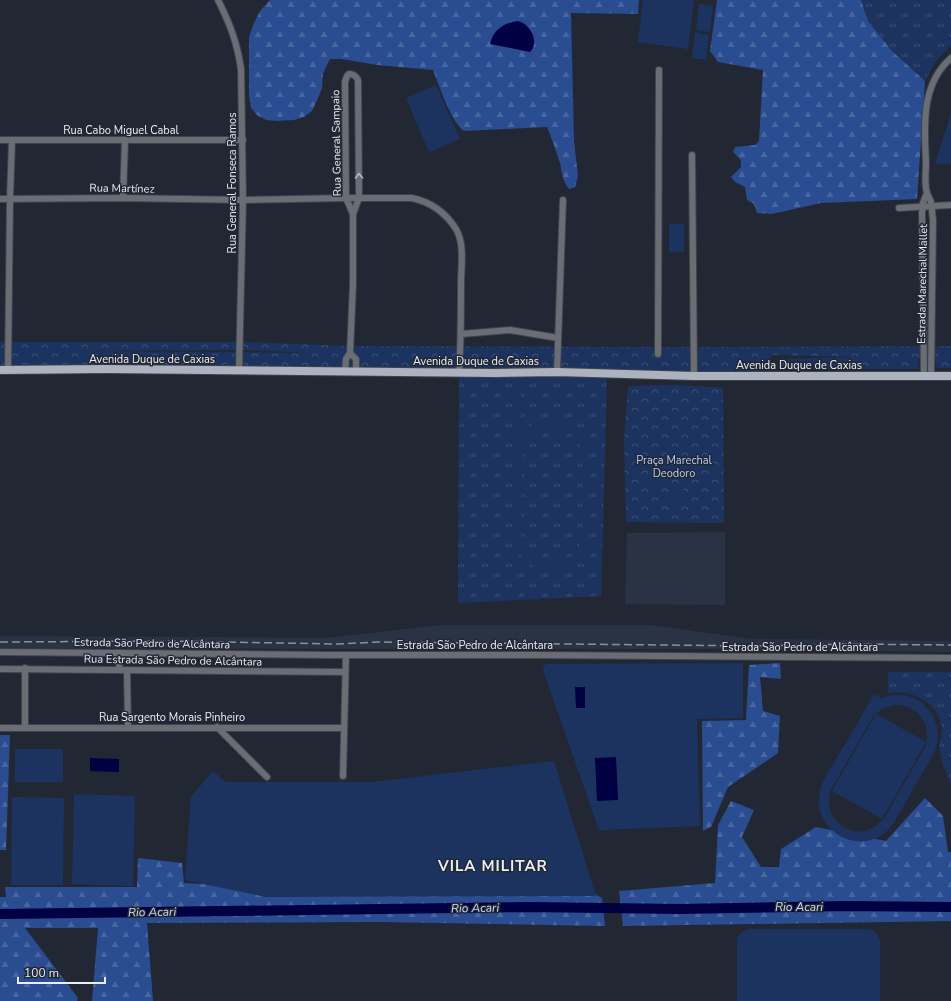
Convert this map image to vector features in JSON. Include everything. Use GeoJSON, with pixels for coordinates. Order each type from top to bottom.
{"type":"FeatureCollection","features":[{"type":"Feature","properties":{"kind":"main road","name":"Avenida Duque de Caxias"},"geometry":{"type":"LineString","coordinates":[[4,370],[558,372],[694,376],[951,376]]}},
{"type":"Feature","properties":{"kind":"street","name":"Rua General Fonseca Ramos"},"geometry":{"type":"LineString","coordinates":[[218,0],[238,48],[241,69],[243,200],[239,370]]}},
{"type":"Feature","properties":{"kind":"street","name":"Estrada Marechal Mallet"},"geometry":{"type":"LineString","coordinates":[[928,376],[933,220],[927,193],[925,142],[928,94],[939,70],[951,58]]}},
{"type":"Feature","properties":{"kind":"street"},"geometry":{"type":"LineString","coordinates":[[658,354],[660,70]]}},
{"type":"Feature","properties":{"kind":"street","name":"Rua General Sampaio"},"geometry":{"type":"LineString","coordinates":[[345,371],[346,359],[350,353],[353,284],[353,214],[359,198],[358,80],[354,74],[350,74],[347,76],[345,82],[346,198],[353,214]]}},
{"type":"Feature","properties":{"kind":"street"},"geometry":{"type":"LineString","coordinates":[[346,137],[358,138]]}},
{"type":"Feature","properties":{"kind":"street","name":"Rua Cabo Miguel Cabal"},"geometry":{"type":"LineString","coordinates":[[0,140],[243,140]]}},
{"type":"Feature","properties":{"kind":"street"},"geometry":{"type":"LineString","coordinates":[[4,370],[12,140]]}},
{"type":"Feature","properties":{"kind":"street"},"geometry":{"type":"LineString","coordinates":[[123,198],[125,140]]}},
{"type":"Feature","properties":{"kind":"street"},"geometry":{"type":"LineString","coordinates":[[692,155],[694,376]]}},
{"type":"Feature","properties":{"kind":"street","name":"Estrada Marechal Mallet"},"geometry":{"type":"LineString","coordinates":[[927,193],[922,206],[923,279],[928,376]]}},
{"type":"Feature","properties":{"kind":"street","name":"Rua Martínez"},"geometry":{"type":"LineString","coordinates":[[0,199],[123,198],[243,200],[412,198],[431,204],[439,210],[457,230],[461,247],[461,334],[459,372]]}},
{"type":"Feature","properties":{"kind":"street"},"geometry":{"type":"LineString","coordinates":[[558,372],[563,200]]}},
{"type":"Feature","properties":{"kind":"street"},"geometry":{"type":"LineString","coordinates":[[900,208],[951,205]]}},
{"type":"Feature","properties":{"kind":"street"},"geometry":{"type":"LineString","coordinates":[[923,279],[932,279]]}},
{"type":"Feature","properties":{"kind":"street"},"geometry":{"type":"LineString","coordinates":[[461,334],[510,330],[558,338]]}},
{"type":"Feature","properties":{"kind":"street","name":"Rua General Sampaio"},"geometry":{"type":"LineString","coordinates":[[350,353],[356,359],[356,371]]}},
{"type":"Feature","properties":{"kind":"street","name":"Estrada São Pedro de Alcântara"},"geometry":{"type":"LineString","coordinates":[[0,652],[951,658]]}},
{"type":"Feature","properties":{"kind":"street"},"geometry":{"type":"LineString","coordinates":[[119,670],[120,653]]}},
{"type":"Feature","properties":{"kind":"street"},"geometry":{"type":"LineString","coordinates":[[343,776],[346,655]]}},
{"type":"Feature","properties":{"kind":"street"},"geometry":{"type":"LineString","coordinates":[[25,668],[25,727]]}},
{"type":"Feature","properties":{"kind":"street","name":"Rua Estrada São Pedro de Alcântara"},"geometry":{"type":"LineString","coordinates":[[0,669],[25,668],[345,672]]}},
{"type":"Feature","properties":{"kind":"street"},"geometry":{"type":"LineString","coordinates":[[127,670],[128,727]]}},
{"type":"Feature","properties":{"kind":"street"},"geometry":{"type":"LineString","coordinates":[[217,727],[267,777]]}},
{"type":"Feature","properties":{"kind":"street","name":"Rua Sargento Morais Pinheiro"},"geometry":{"type":"LineString","coordinates":[[0,728],[344,728]]}},
{"type":"Feature","properties":{"kind":"shaded area"},"geometry":{"type":"Polygon","coordinates":[[[518,21],[527,26],[532,33],[534,46],[530,52],[490,44],[494,34],[500,28],[508,23],[518,21]]]}},
{"type":"Feature","properties":{"kind":"shaded area"},"geometry":{"type":"Polygon","coordinates":[[[725,532],[725,605],[625,604],[627,533],[725,532]]]}},
{"type":"Feature","properties":{"kind":"shaded area"},"geometry":{"type":"Polygon","coordinates":[[[442,625],[650,625],[752,639],[951,641],[951,652],[733,649],[0,648],[0,636],[326,638],[442,625]]]}},
{"type":"Feature","properties":{"kind":"shaded area"},"geometry":{"type":"Polygon","coordinates":[[[575,687],[585,687],[585,708],[576,708],[575,687]]]}},
{"type":"Feature","properties":{"kind":"shaded area"},"geometry":{"type":"Polygon","coordinates":[[[616,757],[618,800],[597,801],[595,758],[616,757]]]}},
{"type":"Feature","properties":{"kind":"shaded area"},"geometry":{"type":"Polygon","coordinates":[[[90,758],[119,759],[119,772],[90,771],[90,758]]]}},
{"type":"Feature","properties":{"kind":"green space"},"geometry":{"type":"Polygon","coordinates":[[[270,0],[639,0],[638,14],[571,13],[574,141],[578,176],[575,187],[569,189],[564,180],[560,163],[547,127],[464,131],[450,112],[433,70],[377,65],[342,59],[330,59],[323,73],[322,88],[312,111],[304,117],[294,120],[266,120],[257,115],[251,108],[249,96],[249,37],[260,11],[270,0]]]}},
{"type":"Feature","properties":{"kind":"green space"},"geometry":{"type":"Polygon","coordinates":[[[643,0],[694,0],[688,49],[638,42],[643,0]]]}},
{"type":"Feature","properties":{"kind":"green space"},"geometry":{"type":"Polygon","coordinates":[[[717,0],[861,0],[868,21],[892,51],[925,81],[917,199],[821,203],[772,214],[757,213],[754,204],[747,200],[745,187],[735,182],[731,177],[741,167],[741,160],[733,152],[735,147],[755,145],[759,141],[763,70],[718,62],[710,51],[717,0]]]}},
{"type":"Feature","properties":{"kind":"green space"},"geometry":{"type":"Polygon","coordinates":[[[861,0],[951,0],[951,46],[935,62],[925,81],[892,51],[868,21],[861,0]]]}},
{"type":"Feature","properties":{"kind":"green space"},"geometry":{"type":"Polygon","coordinates":[[[699,4],[713,6],[710,32],[696,30],[699,4]]]}},
{"type":"Feature","properties":{"kind":"green space"},"geometry":{"type":"Polygon","coordinates":[[[695,32],[709,35],[706,60],[692,58],[695,32]]]}},
{"type":"Feature","properties":{"kind":"green space"},"geometry":{"type":"Polygon","coordinates":[[[436,85],[460,139],[429,152],[406,98],[436,85]]]}},
{"type":"Feature","properties":{"kind":"green space"},"geometry":{"type":"Polygon","coordinates":[[[951,113],[951,164],[935,164],[951,113]]]}},
{"type":"Feature","properties":{"kind":"green space"},"geometry":{"type":"Polygon","coordinates":[[[669,224],[684,224],[684,252],[669,252],[669,224]]]}},
{"type":"Feature","properties":{"kind":"green space"},"geometry":{"type":"Polygon","coordinates":[[[0,342],[240,342],[351,346],[951,346],[951,368],[937,368],[935,358],[918,358],[918,369],[779,369],[780,359],[863,357],[771,355],[770,375],[0,370],[0,342]],[[240,350],[73,351],[317,353],[240,350]]]}},
{"type":"Feature","properties":{"kind":"green space"},"geometry":{"type":"Polygon","coordinates":[[[459,373],[607,378],[601,596],[458,603],[459,373]]]}},
{"type":"Feature","properties":{"kind":"green space","name":"Praça Marechal Deodoro"},"geometry":{"type":"Polygon","coordinates":[[[678,385],[723,388],[724,523],[626,522],[624,439],[628,386],[678,385]]]}},
{"type":"Feature","properties":{"kind":"green space"},"geometry":{"type":"Polygon","coordinates":[[[514,391],[521,391],[521,434],[533,424],[542,420],[551,419],[568,423],[575,427],[586,441],[590,450],[590,539],[583,554],[573,564],[560,570],[547,570],[535,567],[524,559],[516,546],[513,530],[514,391]],[[547,428],[533,433],[527,440],[522,450],[521,530],[524,544],[531,554],[540,561],[551,563],[562,562],[572,556],[580,546],[583,532],[582,451],[574,436],[559,428],[547,428]]]}},
{"type":"Feature","properties":{"kind":"green space"},"geometry":{"type":"Polygon","coordinates":[[[650,459],[668,461],[666,487],[648,486],[650,459]]]}},
{"type":"Feature","properties":{"kind":"green space"},"geometry":{"type":"Polygon","coordinates":[[[671,488],[683,488],[683,508],[671,508],[671,488]]]}},
{"type":"Feature","properties":{"kind":"green space"},"geometry":{"type":"Polygon","coordinates":[[[743,663],[743,718],[697,719],[700,826],[599,830],[543,670],[544,666],[546,664],[743,663]]]}},
{"type":"Feature","properties":{"kind":"green space"},"geometry":{"type":"Polygon","coordinates":[[[780,663],[781,679],[760,677],[763,711],[780,716],[778,753],[728,787],[711,827],[703,831],[702,721],[746,720],[749,665],[780,663]]]}},
{"type":"Feature","properties":{"kind":"green space"},"geometry":{"type":"Polygon","coordinates":[[[888,672],[951,672],[951,785],[940,752],[939,746],[942,728],[936,711],[930,704],[914,695],[897,692],[888,693],[888,672]]]}},
{"type":"Feature","properties":{"kind":"green space"},"geometry":{"type":"Polygon","coordinates":[[[874,694],[881,698],[892,695],[902,695],[922,703],[934,719],[938,731],[937,745],[891,827],[882,835],[871,840],[849,840],[830,828],[824,819],[820,809],[820,791],[827,775],[874,694]],[[897,705],[884,708],[874,715],[831,789],[829,802],[831,813],[837,822],[845,828],[855,831],[866,831],[876,826],[885,817],[925,747],[927,732],[922,718],[918,713],[905,706],[897,705]]]}},
{"type":"Feature","properties":{"kind":"green space"},"geometry":{"type":"Polygon","coordinates":[[[876,714],[926,742],[882,819],[832,791],[876,714]]]}},
{"type":"Feature","properties":{"kind":"green space"},"geometry":{"type":"Polygon","coordinates":[[[0,735],[10,735],[6,850],[0,850],[0,735]]]}},
{"type":"Feature","properties":{"kind":"green space"},"geometry":{"type":"Polygon","coordinates":[[[15,749],[63,749],[63,782],[15,782],[15,749]]]}},
{"type":"Feature","properties":{"kind":"green space"},"geometry":{"type":"Polygon","coordinates":[[[554,761],[596,896],[266,897],[185,880],[191,797],[213,771],[226,782],[372,782],[554,761]]]}},
{"type":"Feature","properties":{"kind":"green space"},"geometry":{"type":"Polygon","coordinates":[[[74,794],[135,796],[133,886],[72,884],[74,794]]]}},
{"type":"Feature","properties":{"kind":"green space"},"geometry":{"type":"Polygon","coordinates":[[[12,797],[64,798],[63,885],[11,885],[12,797]]]}},
{"type":"Feature","properties":{"kind":"green space"},"geometry":{"type":"Polygon","coordinates":[[[925,798],[943,816],[948,852],[951,852],[951,921],[623,926],[619,891],[715,883],[718,825],[731,801],[754,810],[742,837],[761,867],[779,867],[781,849],[816,827],[886,841],[925,798]]]}},
{"type":"Feature","properties":{"kind":"green space"},"geometry":{"type":"Polygon","coordinates":[[[138,858],[182,863],[184,883],[379,893],[582,887],[602,898],[605,926],[381,922],[147,923],[153,1001],[92,1001],[98,928],[25,928],[78,998],[77,1001],[0,1001],[0,897],[6,897],[5,887],[137,887],[138,858]]]}},
{"type":"Feature","properties":{"kind":"green space"},"geometry":{"type":"Polygon","coordinates":[[[749,929],[867,929],[874,931],[878,935],[880,942],[880,1001],[737,1001],[737,938],[742,932],[749,929]]]}},
{"type":"Feature","properties":{"kind":"waterway","name":"Rio Acari"},"geometry":{"type":"LineString","coordinates":[[0,914],[531,907],[679,909],[845,906],[951,907]]}},
{"type":"Feature","properties":{"kind":"railway"},"geometry":{"type":"LineString","coordinates":[[0,642],[165,641],[337,644],[379,642],[755,646],[845,644],[951,645]]}},
{"type":"Feature","properties":{"kind":"district","name":"VILA MILITAR"},"geometry":{"type":"Point","coordinates":[493,866]}}]}
